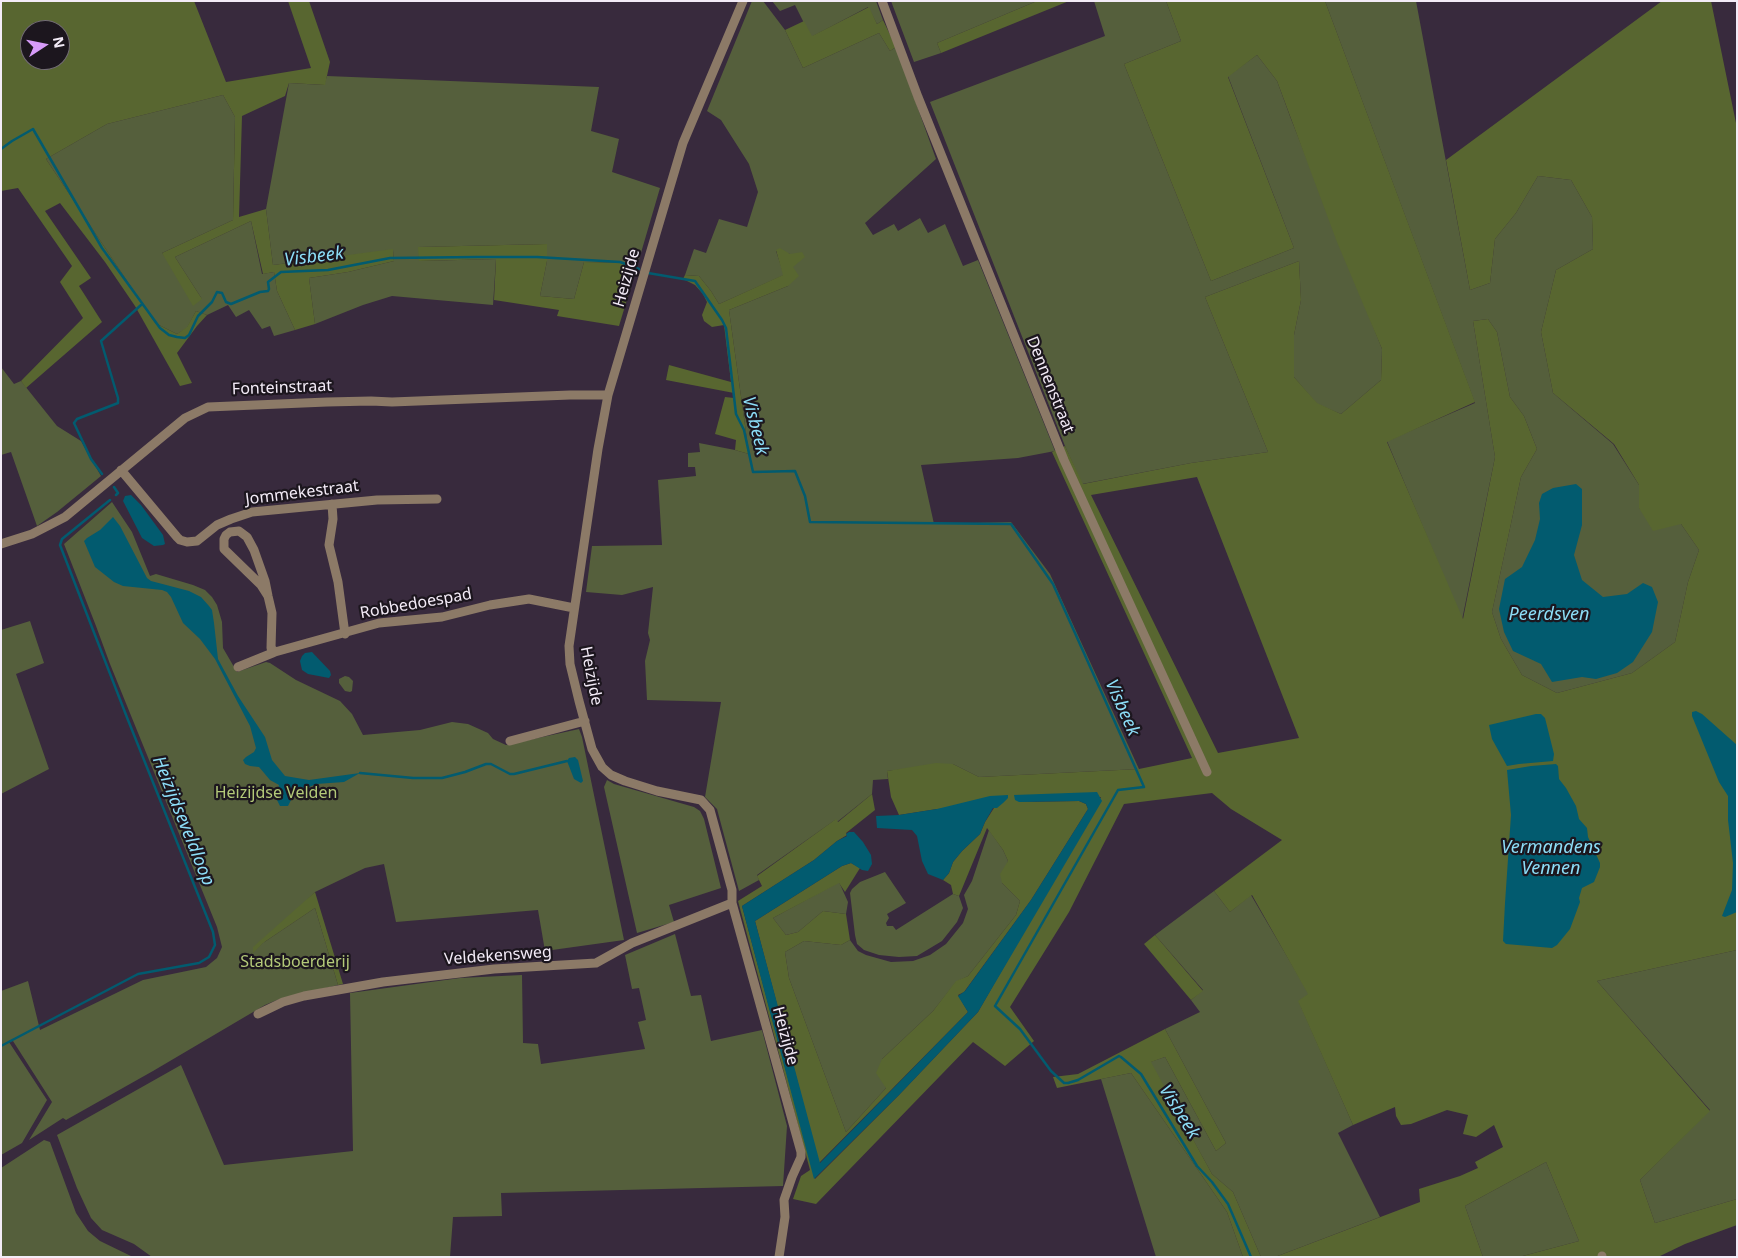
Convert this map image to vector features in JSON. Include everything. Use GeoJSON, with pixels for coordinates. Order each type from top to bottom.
{"type":"FeatureCollection","features":[{"type":"Feature","properties":{"kind":"street","name":"Heizijde"},"geometry":{"type":"LineString","coordinates":[[743,1],[683,143],[608,395],[598,449],[569,646],[570,664],[585,721],[596,756],[602,767],[611,775],[658,791],[701,800],[710,810],[732,890],[732,902],[801,1152],[801,1157],[784,1200],[785,1217],[779,1257]]}},
{"type":"Feature","properties":{"kind":"street","name":"Dennenstraat"},"geometry":{"type":"LineString","coordinates":[[882,1],[918,97],[1064,460],[1207,772]]}},
{"type":"Feature","properties":{"kind":"street","name":"Fonteinstraat"},"geometry":{"type":"LineString","coordinates":[[1,544],[32,534],[65,517],[184,418],[214,406],[608,395]]}},
{"type":"Feature","properties":{"kind":"street","name":"Jommekestraat"},"geometry":{"type":"LineString","coordinates":[[120,470],[180,540],[187,542],[197,541],[217,526],[252,512],[377,500],[437,499]]}},
{"type":"Feature","properties":{"kind":"street"},"geometry":{"type":"LineString","coordinates":[[332,504],[333,519],[329,545],[338,582],[344,634]]}},
{"type":"Feature","properties":{"kind":"street"},"geometry":{"type":"LineString","coordinates":[[268,596],[224,549],[226,534],[239,531],[247,537],[261,569],[268,596],[272,613],[271,648],[275,652]]}},
{"type":"Feature","properties":{"kind":"street","name":"Robbedoespad"},"geometry":{"type":"LineString","coordinates":[[238,667],[275,652],[379,623],[442,617],[529,598],[574,608]]}},
{"type":"Feature","properties":{"kind":"street"},"geometry":{"type":"LineString","coordinates":[[510,741],[585,721]]}},
{"type":"Feature","properties":{"kind":"street","name":"Veldekensweg"},"geometry":{"type":"LineString","coordinates":[[258,1014],[283,1002],[383,982],[494,969],[596,964],[632,943],[732,902]]}},
{"type":"Feature","properties":{"kind":"green space"},"geometry":{"type":"Polygon","coordinates":[[[1,1],[194,1],[226,82],[311,68],[288,1],[309,1],[330,62],[325,85],[289,83],[285,96],[242,116],[239,217],[266,209],[273,265],[393,249],[394,261],[348,272],[309,278],[315,324],[295,330],[277,291],[274,272],[263,274],[251,221],[175,257],[202,299],[193,306],[162,253],[233,220],[235,117],[223,95],[107,124],[46,159],[155,323],[177,334],[187,327],[196,311],[207,315],[177,353],[192,383],[180,386],[135,306],[105,262],[60,203],[45,211],[91,278],[79,286],[102,322],[26,388],[21,381],[83,318],[60,282],[72,266],[18,188],[1,191],[1,1]]]}},
{"type":"Feature","properties":{"kind":"green space"},"geometry":{"type":"Polygon","coordinates":[[[752,1],[763,1],[785,30],[803,68],[879,33],[890,51],[896,47],[936,159],[865,223],[873,235],[894,224],[898,231],[920,218],[928,233],[945,224],[963,266],[978,260],[1055,451],[1018,458],[921,465],[934,524],[1011,522],[1050,574],[1139,769],[979,777],[953,764],[887,771],[888,779],[873,780],[872,794],[837,822],[835,820],[757,875],[759,880],[739,891],[717,809],[705,797],[721,702],[647,700],[645,661],[650,640],[648,633],[653,587],[622,595],[586,592],[592,546],[662,545],[658,480],[696,476],[695,467],[688,467],[688,453],[700,452],[699,443],[749,454],[729,310],[788,286],[793,267],[790,254],[776,251],[784,275],[719,304],[699,276],[685,275],[694,249],[706,253],[719,219],[747,227],[758,192],[749,164],[721,120],[707,111],[752,1]]]}},
{"type":"Feature","properties":{"kind":"green space"},"geometry":{"type":"Polygon","coordinates":[[[772,1],[876,1],[883,20],[877,24],[868,7],[811,37],[795,5],[780,11],[772,1]]]}},
{"type":"Feature","properties":{"kind":"green space"},"geometry":{"type":"Polygon","coordinates":[[[891,1],[1037,1],[937,43],[941,53],[914,62],[891,1]]]}},
{"type":"Feature","properties":{"kind":"green space"},"geometry":{"type":"Polygon","coordinates":[[[1037,1],[1069,1],[941,53],[937,43],[1037,1]]]}},
{"type":"Feature","properties":{"kind":"green space"},"geometry":{"type":"Polygon","coordinates":[[[1094,1],[1166,1],[1181,41],[1124,64],[1211,281],[1294,248],[1228,76],[1257,55],[1277,81],[1382,349],[1381,380],[1341,414],[1317,404],[1294,377],[1294,335],[1301,300],[1299,261],[1205,297],[1268,452],[1191,463],[1082,484],[1065,446],[930,102],[1105,36],[1094,1]]]}},
{"type":"Feature","properties":{"kind":"green space"},"geometry":{"type":"Polygon","coordinates":[[[1166,1],[1325,1],[1475,402],[1387,442],[1463,619],[1495,457],[1473,321],[1488,319],[1497,332],[1510,397],[1524,416],[1537,449],[1521,477],[1492,612],[1501,639],[1522,675],[1557,693],[1632,673],[1675,642],[1688,582],[1699,550],[1681,524],[1653,531],[1639,508],[1639,485],[1614,444],[1553,393],[1541,332],[1556,270],[1593,249],[1592,217],[1571,180],[1538,176],[1516,213],[1495,239],[1490,283],[1470,290],[1446,160],[1662,1],[1711,1],[1737,128],[1737,950],[1597,981],[1710,1111],[1640,1180],[1655,1223],[1737,1199],[1737,1225],[1685,1244],[1658,1257],[1519,1257],[1579,1241],[1546,1162],[1465,1206],[1483,1257],[1275,1257],[1420,1202],[1419,1189],[1460,1176],[1478,1168],[1475,1162],[1503,1147],[1494,1125],[1476,1137],[1463,1134],[1468,1115],[1447,1110],[1411,1124],[1401,1125],[1396,1116],[1395,1107],[1353,1125],[1298,1001],[1308,994],[1252,895],[1230,912],[1214,891],[1282,840],[1231,809],[1212,793],[1124,804],[1069,912],[1010,1007],[1034,1041],[1005,1066],[973,1042],[816,1204],[793,1199],[801,1176],[810,1170],[738,901],[762,886],[757,876],[836,819],[838,822],[872,794],[875,810],[846,833],[847,835],[814,860],[742,906],[815,1179],[978,1012],[1101,797],[1019,802],[1079,801],[1086,804],[1088,809],[1031,900],[964,992],[958,995],[968,1012],[819,1163],[755,921],[842,866],[851,863],[860,868],[845,892],[839,883],[773,918],[786,935],[798,932],[823,911],[846,914],[850,940],[841,945],[804,941],[785,952],[789,978],[846,1132],[886,1088],[876,1073],[882,1059],[933,1011],[956,981],[968,976],[1016,915],[1020,901],[1002,883],[1000,874],[1008,861],[1003,850],[987,828],[959,896],[953,894],[951,885],[943,880],[949,873],[953,862],[980,834],[994,808],[937,809],[899,815],[891,797],[887,771],[936,763],[953,764],[979,777],[1139,769],[1192,758],[1052,452],[1065,446],[1083,484],[1191,463],[1268,452],[1205,297],[1299,261],[1301,300],[1294,335],[1294,377],[1317,403],[1341,414],[1381,380],[1382,349],[1337,242],[1277,81],[1257,55],[1228,77],[1294,248],[1211,281],[1124,64],[1181,41],[1166,1]],[[1197,477],[1091,495],[1218,753],[1299,738],[1197,477]]]}},
{"type":"Feature","properties":{"kind":"green space"},"geometry":{"type":"Polygon","coordinates":[[[1325,1],[1416,1],[1470,290],[1490,283],[1495,239],[1516,213],[1538,176],[1571,180],[1592,217],[1593,249],[1556,270],[1541,332],[1553,393],[1613,444],[1639,485],[1639,508],[1681,524],[1699,550],[1688,582],[1675,642],[1632,673],[1557,693],[1522,675],[1501,639],[1492,612],[1521,477],[1537,449],[1524,416],[1510,397],[1497,332],[1488,319],[1473,321],[1495,457],[1462,620],[1387,441],[1475,403],[1325,1]]]}},
{"type":"Feature","properties":{"kind":"green space"},"geometry":{"type":"Polygon","coordinates":[[[869,7],[877,24],[883,20],[896,47],[890,51],[879,33],[803,68],[785,30],[804,21],[812,36],[869,7]]]}},
{"type":"Feature","properties":{"kind":"green space"},"geometry":{"type":"Polygon","coordinates":[[[327,76],[599,87],[591,131],[619,139],[612,172],[660,188],[638,263],[584,262],[574,299],[540,296],[547,261],[547,244],[419,247],[419,261],[496,259],[493,305],[392,296],[315,324],[309,278],[348,272],[394,261],[393,250],[273,265],[266,209],[289,83],[324,85],[327,76]]]}},
{"type":"Feature","properties":{"kind":"green space"},"geometry":{"type":"Polygon","coordinates":[[[223,95],[235,117],[233,220],[162,253],[202,299],[175,257],[251,221],[262,274],[274,272],[277,291],[295,330],[274,336],[270,326],[262,329],[249,310],[236,317],[228,305],[207,315],[196,311],[187,328],[177,334],[155,323],[46,159],[107,124],[223,95]]]}},
{"type":"Feature","properties":{"kind":"green space"},"geometry":{"type":"Polygon","coordinates":[[[547,244],[547,261],[540,296],[574,299],[584,262],[638,263],[619,326],[557,316],[559,310],[494,300],[496,259],[419,261],[418,247],[547,244]]]}},
{"type":"Feature","properties":{"kind":"green space"},"geometry":{"type":"Polygon","coordinates":[[[780,248],[790,254],[802,252],[805,257],[793,267],[799,276],[788,286],[729,310],[749,454],[735,450],[736,440],[715,434],[725,397],[734,398],[734,393],[666,380],[669,365],[731,382],[724,325],[712,327],[704,321],[702,315],[707,302],[695,285],[683,279],[685,275],[699,276],[719,304],[783,275],[776,250],[780,248]]]}},
{"type":"Feature","properties":{"kind":"green space"},"geometry":{"type":"Polygon","coordinates":[[[1,367],[14,384],[21,381],[57,426],[81,441],[101,476],[37,526],[11,452],[1,455],[1,367]]]}},
{"type":"Feature","properties":{"kind":"green space","name":"Heizijdse Velden"},"geometry":{"type":"Polygon","coordinates":[[[112,502],[132,532],[150,576],[156,574],[193,585],[205,590],[212,597],[217,605],[222,622],[223,648],[237,672],[266,662],[270,663],[296,680],[340,701],[352,714],[363,735],[420,730],[452,722],[468,724],[488,733],[493,739],[506,745],[579,729],[624,940],[545,951],[538,910],[396,922],[384,864],[365,868],[315,892],[263,943],[315,908],[338,985],[277,1000],[265,1005],[66,1120],[63,1118],[29,1140],[52,1102],[13,1041],[9,1042],[47,1100],[22,1143],[1,1155],[1,991],[28,981],[40,1030],[143,980],[206,967],[217,958],[222,947],[217,927],[110,664],[64,544],[112,502]]]}},
{"type":"Feature","properties":{"kind":"green space"},"geometry":{"type":"Polygon","coordinates":[[[30,621],[44,663],[16,674],[49,769],[1,794],[1,630],[30,621]]]}},
{"type":"Feature","properties":{"kind":"green space"},"geometry":{"type":"Polygon","coordinates":[[[345,676],[353,681],[352,691],[350,692],[345,691],[339,683],[339,679],[345,676]]]}},
{"type":"Feature","properties":{"kind":"green space"},"geometry":{"type":"Polygon","coordinates":[[[607,780],[614,784],[694,807],[700,811],[704,819],[721,888],[669,905],[674,922],[637,933],[604,787],[607,780]]]}},
{"type":"Feature","properties":{"kind":"green space"},"geometry":{"type":"Polygon","coordinates":[[[989,830],[1008,861],[1002,883],[1020,901],[1016,915],[968,976],[956,982],[933,1011],[882,1059],[886,1088],[846,1132],[789,978],[785,952],[804,941],[841,945],[850,940],[858,951],[891,962],[913,961],[930,955],[946,944],[963,923],[968,909],[964,895],[972,881],[989,830]]]}},
{"type":"Feature","properties":{"kind":"green space"},"geometry":{"type":"Polygon","coordinates":[[[885,872],[906,903],[887,914],[889,918],[886,923],[887,926],[893,926],[896,930],[953,894],[959,896],[963,908],[957,922],[942,941],[917,956],[879,955],[864,950],[857,944],[850,893],[860,882],[885,872]]]}},
{"type":"Feature","properties":{"kind":"green space"},"geometry":{"type":"Polygon","coordinates":[[[839,882],[848,902],[846,914],[823,911],[798,932],[786,935],[773,918],[839,882]]]}},
{"type":"Feature","properties":{"kind":"green space"},"geometry":{"type":"Polygon","coordinates":[[[1214,891],[1230,912],[1251,895],[1309,994],[1299,1002],[1353,1125],[1338,1133],[1380,1217],[1275,1257],[1261,1257],[1233,1192],[1212,1174],[1150,1062],[1165,1057],[1216,1151],[1226,1143],[1165,1029],[1200,1012],[1191,1000],[1203,990],[1155,935],[1214,891]]]}},
{"type":"Feature","properties":{"kind":"green space"},"geometry":{"type":"Polygon","coordinates":[[[315,892],[343,984],[338,985],[315,908],[263,943],[253,953],[253,947],[315,892]]]}},
{"type":"Feature","properties":{"kind":"green space"},"geometry":{"type":"Polygon","coordinates":[[[675,934],[691,996],[701,995],[711,1041],[762,1030],[787,1126],[783,1186],[501,1193],[502,1216],[453,1217],[450,1257],[152,1257],[134,1244],[102,1230],[91,1218],[77,1188],[57,1135],[181,1065],[224,1165],[353,1151],[350,993],[460,978],[522,975],[523,1043],[538,1044],[541,1064],[645,1049],[638,1022],[646,1020],[639,988],[632,989],[625,955],[675,934]]]}},
{"type":"Feature","properties":{"kind":"green space"},"geometry":{"type":"Polygon","coordinates":[[[1155,935],[1203,991],[1191,1000],[1144,944],[1155,935]]]}},
{"type":"Feature","properties":{"kind":"green space"},"geometry":{"type":"Polygon","coordinates":[[[1737,950],[1737,1199],[1655,1223],[1640,1180],[1710,1110],[1597,981],[1737,950]]]}},
{"type":"Feature","properties":{"kind":"green space"},"geometry":{"type":"Polygon","coordinates":[[[1165,1029],[1226,1143],[1216,1151],[1165,1057],[1151,1062],[1212,1174],[1233,1192],[1261,1257],[1243,1257],[1227,1212],[1131,1073],[1057,1088],[1053,1077],[1078,1074],[1165,1029]]]}},
{"type":"Feature","properties":{"kind":"green space"},"geometry":{"type":"Polygon","coordinates":[[[1131,1073],[1227,1212],[1243,1257],[1156,1257],[1101,1079],[1131,1073]]]}},
{"type":"Feature","properties":{"kind":"green space"},"geometry":{"type":"Polygon","coordinates":[[[44,1140],[50,1142],[76,1213],[88,1231],[100,1241],[133,1257],[1,1257],[1,1168],[44,1140]]]}},
{"type":"Feature","properties":{"kind":"green space"},"geometry":{"type":"Polygon","coordinates":[[[1546,1162],[1579,1241],[1519,1257],[1483,1257],[1465,1206],[1546,1162]]]}},
{"type":"Feature","properties":{"kind":"water","name":"Peerdsven"},"geometry":{"type":"Polygon","coordinates":[[[1576,484],[1582,489],[1582,525],[1574,555],[1582,580],[1603,597],[1627,594],[1643,583],[1652,587],[1658,602],[1652,632],[1633,662],[1617,673],[1596,679],[1582,677],[1552,682],[1541,664],[1513,651],[1504,632],[1499,609],[1505,579],[1522,567],[1535,540],[1540,519],[1539,503],[1542,494],[1553,488],[1576,484]]]}},
{"type":"Feature","properties":{"kind":"water"},"geometry":{"type":"Polygon","coordinates":[[[131,495],[141,505],[163,535],[165,544],[154,546],[142,538],[123,501],[125,496],[131,495]]]}},
{"type":"Feature","properties":{"kind":"water"},"geometry":{"type":"Polygon","coordinates":[[[113,517],[120,526],[147,578],[151,581],[189,591],[201,597],[212,610],[218,659],[238,696],[265,737],[272,760],[285,776],[309,780],[360,773],[344,782],[316,784],[294,794],[288,806],[280,806],[276,798],[279,785],[270,780],[259,767],[245,764],[243,760],[254,752],[256,748],[250,726],[215,659],[200,639],[183,623],[171,597],[162,590],[123,586],[114,582],[95,567],[84,541],[100,530],[113,517]]]}},
{"type":"Feature","properties":{"kind":"water"},"geometry":{"type":"Polygon","coordinates":[[[312,652],[330,671],[331,675],[329,678],[308,674],[302,670],[300,661],[302,656],[305,653],[312,652]]]}},
{"type":"Feature","properties":{"kind":"water"},"geometry":{"type":"Polygon","coordinates":[[[1696,711],[1702,714],[1737,745],[1737,912],[1725,917],[1722,916],[1732,890],[1733,863],[1728,820],[1728,796],[1719,782],[1692,716],[1692,712],[1696,711]]]}},
{"type":"Feature","properties":{"kind":"water"},"geometry":{"type":"Polygon","coordinates":[[[1541,714],[1545,718],[1554,754],[1553,761],[1507,766],[1492,739],[1489,725],[1541,714]]]}},
{"type":"Feature","properties":{"kind":"water"},"geometry":{"type":"Polygon","coordinates":[[[575,757],[578,760],[583,781],[581,783],[574,779],[567,761],[569,758],[575,757]]]}},
{"type":"Feature","properties":{"kind":"water","name":"Vermandens Vennen"},"geometry":{"type":"Polygon","coordinates":[[[1556,764],[1558,766],[1559,779],[1576,806],[1579,819],[1587,828],[1588,837],[1600,867],[1594,882],[1582,888],[1579,898],[1580,902],[1570,929],[1557,945],[1552,948],[1506,944],[1503,941],[1511,815],[1507,770],[1556,764]]]}},
{"type":"Feature","properties":{"kind":"water"},"geometry":{"type":"Polygon","coordinates":[[[1097,792],[1102,801],[978,1012],[899,1095],[814,1179],[742,906],[814,860],[837,841],[847,836],[846,834],[849,832],[854,832],[871,855],[872,864],[868,871],[862,870],[851,863],[842,866],[755,921],[820,1163],[968,1012],[958,996],[965,991],[1031,900],[1088,809],[1086,804],[1079,801],[1019,802],[1015,800],[1014,795],[1097,792]]]}},
{"type":"Feature","properties":{"kind":"water"},"geometry":{"type":"Polygon","coordinates":[[[1008,795],[1008,798],[1003,803],[997,808],[993,808],[980,834],[953,862],[949,873],[943,880],[928,874],[922,861],[917,836],[912,830],[877,828],[876,816],[899,815],[937,809],[990,796],[1008,795]]]}},
{"type":"Feature","properties":{"kind":"waterway","name":"Visbeek"},"geometry":{"type":"LineString","coordinates":[[1,149],[33,129],[102,248],[160,328],[169,335],[177,337],[185,338],[189,335],[198,316],[212,302],[217,292],[222,293],[226,302],[231,304],[260,292],[268,291],[268,282],[281,272],[328,270],[390,258],[477,257],[537,257],[620,262],[639,269]]}},
{"type":"Feature","properties":{"kind":"waterway","name":"Visbeek"},"geometry":{"type":"LineString","coordinates":[[648,273],[695,281],[722,320],[726,328],[736,414],[744,430],[753,472],[795,471],[805,496],[810,522],[1011,524],[1053,584],[1144,787],[1118,790],[995,1006],[1020,1029],[1051,1071],[1064,1083],[1078,1080],[1119,1056],[1141,1074],[1197,1166],[1212,1182],[1228,1204],[1251,1257]]}},
{"type":"Feature","properties":{"kind":"waterway"},"geometry":{"type":"LineString","coordinates":[[102,474],[91,459],[74,423],[77,419],[118,403],[101,341],[141,305]]}},
{"type":"Feature","properties":{"kind":"waterway","name":"Heizijdseveldloop"},"geometry":{"type":"LineString","coordinates":[[114,487],[118,493],[116,495]]}},
{"type":"Feature","properties":{"kind":"waterway","name":"Heizijdseveldloop"},"geometry":{"type":"LineString","coordinates":[[1,1046],[138,974],[199,963],[209,957],[215,945],[213,932],[60,545],[62,539],[110,500]]}},
{"type":"Feature","properties":{"kind":"waterway"},"geometry":{"type":"LineString","coordinates":[[360,773],[413,778],[442,778],[491,764],[510,774],[514,774],[567,761]]}},
{"type":"Feature","properties":{"kind":"park label","name":"Stadsboerderij"},"geometry":{"type":"Point","coordinates":[295,962]}}]}
